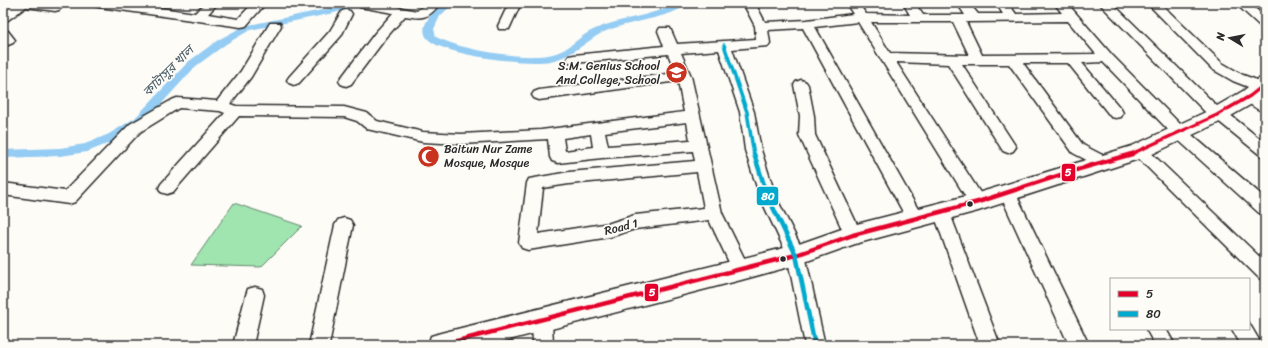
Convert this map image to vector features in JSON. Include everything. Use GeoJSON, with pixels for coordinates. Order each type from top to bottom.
{"type":"FeatureCollection","features":[{"type":"Feature","properties":{"kind":"highway"},"geometry":{"type":"LineString","coordinates":[[441,345],[543,333],[741,270],[796,255],[852,235],[978,202],[1140,151],[1260,94]]}},
{"type":"Feature","properties":{"kind":"street"},"geometry":{"type":"LineString","coordinates":[[3,17],[22,3],[55,7],[60,3]]}},
{"type":"Feature","properties":{"kind":"street"},"geometry":{"type":"LineString","coordinates":[[99,3],[241,23],[260,3]]}},
{"type":"Feature","properties":{"kind":"street"},"geometry":{"type":"LineString","coordinates":[[197,18],[212,3]]}},
{"type":"Feature","properties":{"kind":"street"},"geometry":{"type":"LineString","coordinates":[[364,4],[396,8],[420,15],[434,3]]}},
{"type":"Feature","properties":{"kind":"street"},"geometry":{"type":"LineString","coordinates":[[504,26],[515,3]]}},
{"type":"Feature","properties":{"kind":"street"},"geometry":{"type":"LineString","coordinates":[[574,59],[672,49],[763,43],[761,26],[749,3]]}},
{"type":"Feature","properties":{"kind":"street"},"geometry":{"type":"LineString","coordinates":[[852,3],[978,202]]}},
{"type":"Feature","properties":{"kind":"street"},"geometry":{"type":"LineString","coordinates":[[909,3],[919,19]]}},
{"type":"Feature","properties":{"kind":"street"},"geometry":{"type":"LineString","coordinates":[[963,3],[975,19]]}},
{"type":"Feature","properties":{"kind":"street"},"geometry":{"type":"LineString","coordinates":[[1002,3],[1012,18]]}},
{"type":"Feature","properties":{"kind":"street"},"geometry":{"type":"LineString","coordinates":[[1060,3],[1107,58],[1180,133],[1265,208]]}},
{"type":"Feature","properties":{"kind":"street"},"geometry":{"type":"LineString","coordinates":[[1105,3],[1218,114],[1265,151]]}},
{"type":"Feature","properties":{"kind":"street"},"geometry":{"type":"LineString","coordinates":[[1153,3],[1217,66],[1238,78],[1260,94]]}},
{"type":"Feature","properties":{"kind":"street"},"geometry":{"type":"LineString","coordinates":[[1241,3],[1265,24]]}},
{"type":"Feature","properties":{"kind":"street"},"geometry":{"type":"LineString","coordinates":[[346,81],[380,36],[396,8]]}},
{"type":"Feature","properties":{"kind":"street"},"geometry":{"type":"LineString","coordinates":[[294,80],[336,33],[346,14]]}},
{"type":"Feature","properties":{"kind":"street"},"geometry":{"type":"LineString","coordinates":[[761,26],[807,24],[861,18],[975,19],[1071,17]]}},
{"type":"Feature","properties":{"kind":"street"},"geometry":{"type":"LineString","coordinates":[[958,19],[978,60]]}},
{"type":"Feature","properties":{"kind":"street"},"geometry":{"type":"LineString","coordinates":[[807,24],[915,218]]}},
{"type":"Feature","properties":{"kind":"street"},"geometry":{"type":"LineString","coordinates":[[167,188],[228,109],[246,74],[275,26]]}},
{"type":"Feature","properties":{"kind":"street"},"geometry":{"type":"LineString","coordinates":[[665,31],[684,76],[714,213],[741,270]]}},
{"type":"Feature","properties":{"kind":"street"},"geometry":{"type":"LineString","coordinates":[[3,34],[8,40],[3,43]]}},
{"type":"Feature","properties":{"kind":"street"},"geometry":{"type":"LineString","coordinates":[[724,45],[747,112],[753,150],[768,197],[796,255],[815,345]]}},
{"type":"Feature","properties":{"kind":"street"},"geometry":{"type":"LineString","coordinates":[[887,57],[952,60],[1107,58]]}},
{"type":"Feature","properties":{"kind":"street"},"geometry":{"type":"LineString","coordinates":[[1072,58],[1116,113]]}},
{"type":"Feature","properties":{"kind":"street"},"geometry":{"type":"LineString","coordinates":[[1013,59],[1078,150],[1104,163]]}},
{"type":"Feature","properties":{"kind":"street"},"geometry":{"type":"LineString","coordinates":[[952,60],[1008,147]]}},
{"type":"Feature","properties":{"kind":"street"},"geometry":{"type":"LineString","coordinates":[[539,95],[684,76]]}},
{"type":"Feature","properties":{"kind":"street"},"geometry":{"type":"LineString","coordinates":[[801,85],[807,116],[807,135],[852,235]]}},
{"type":"Feature","properties":{"kind":"street"},"geometry":{"type":"LineString","coordinates":[[3,189],[69,198],[135,128],[177,103],[228,109],[344,112],[362,117],[372,125],[423,137],[461,139],[555,134],[692,116]]}},
{"type":"Feature","properties":{"kind":"street"},"geometry":{"type":"LineString","coordinates":[[597,129],[602,152]]}},
{"type":"Feature","properties":{"kind":"street"},"geometry":{"type":"LineString","coordinates":[[555,134],[558,157],[602,152],[699,145]]}},
{"type":"Feature","properties":{"kind":"street"},"geometry":{"type":"LineString","coordinates":[[1140,151],[1265,273]]}},
{"type":"Feature","properties":{"kind":"street","name":"Road 1"},"geometry":{"type":"LineString","coordinates":[[703,166],[569,178],[536,183],[528,243],[610,230],[635,222],[714,213]]}},
{"type":"Feature","properties":{"kind":"street"},"geometry":{"type":"LineString","coordinates":[[1007,192],[1078,345]]}},
{"type":"Feature","properties":{"kind":"street"},"geometry":{"type":"LineString","coordinates":[[941,211],[990,345]]}},
{"type":"Feature","properties":{"kind":"street"},"geometry":{"type":"LineString","coordinates":[[319,345],[344,225]]}},
{"type":"Feature","properties":{"kind":"street"},"geometry":{"type":"LineString","coordinates":[[243,345],[255,295]]}},
{"type":"Feature","properties":{"kind":"street"},"geometry":{"type":"LineString","coordinates":[[1157,330],[1165,345]]}},
{"type":"Feature","properties":{"kind":"street"},"geometry":{"type":"LineString","coordinates":[[1243,330],[1252,345]]}},
{"type":"Feature","properties":{"kind":"green space"},"geometry":{"type":"Polygon","coordinates":[[[234,203],[302,226],[261,267],[191,265],[234,203]]]}},
{"type":"Feature","properties":{"kind":"waterway","name":"কাটাসুর খাল"},"geometry":{"type":"LineString","coordinates":[[3,154],[60,152],[87,148],[113,137],[139,121],[192,64],[222,42],[247,28],[334,10],[355,3]]}},
{"type":"Feature","properties":{"kind":"waterway","name":"কাটাসুর খাল"},"geometry":{"type":"LineString","coordinates":[[449,3],[438,12],[430,25],[429,33],[433,39],[452,47],[467,51],[530,59],[546,59],[561,55],[570,51],[589,36],[603,29],[657,15],[684,3]]}},
{"type":"Feature","properties":{"kind":"transit line","name":"80"},"geometry":{"type":"LineString","coordinates":[[724,45],[747,112],[753,150],[768,197],[796,255],[815,345]]}},
{"type":"Feature","properties":{"kind":"transit line","name":"5"},"geometry":{"type":"LineString","coordinates":[[441,345],[796,255],[853,235],[978,202],[1079,169],[1104,163],[1140,151],[1217,115],[1250,96],[1265,84]]}},
{"type":"Feature","properties":{"kind":"place","name":"S.M. Genius School And College, School"},"geometry":{"type":"Point","coordinates":[676,73]}},
{"type":"Feature","properties":{"kind":"place","name":"Baitun Nur Zame Mosque, Mosque"},"geometry":{"type":"Point","coordinates":[429,156]}}]}
